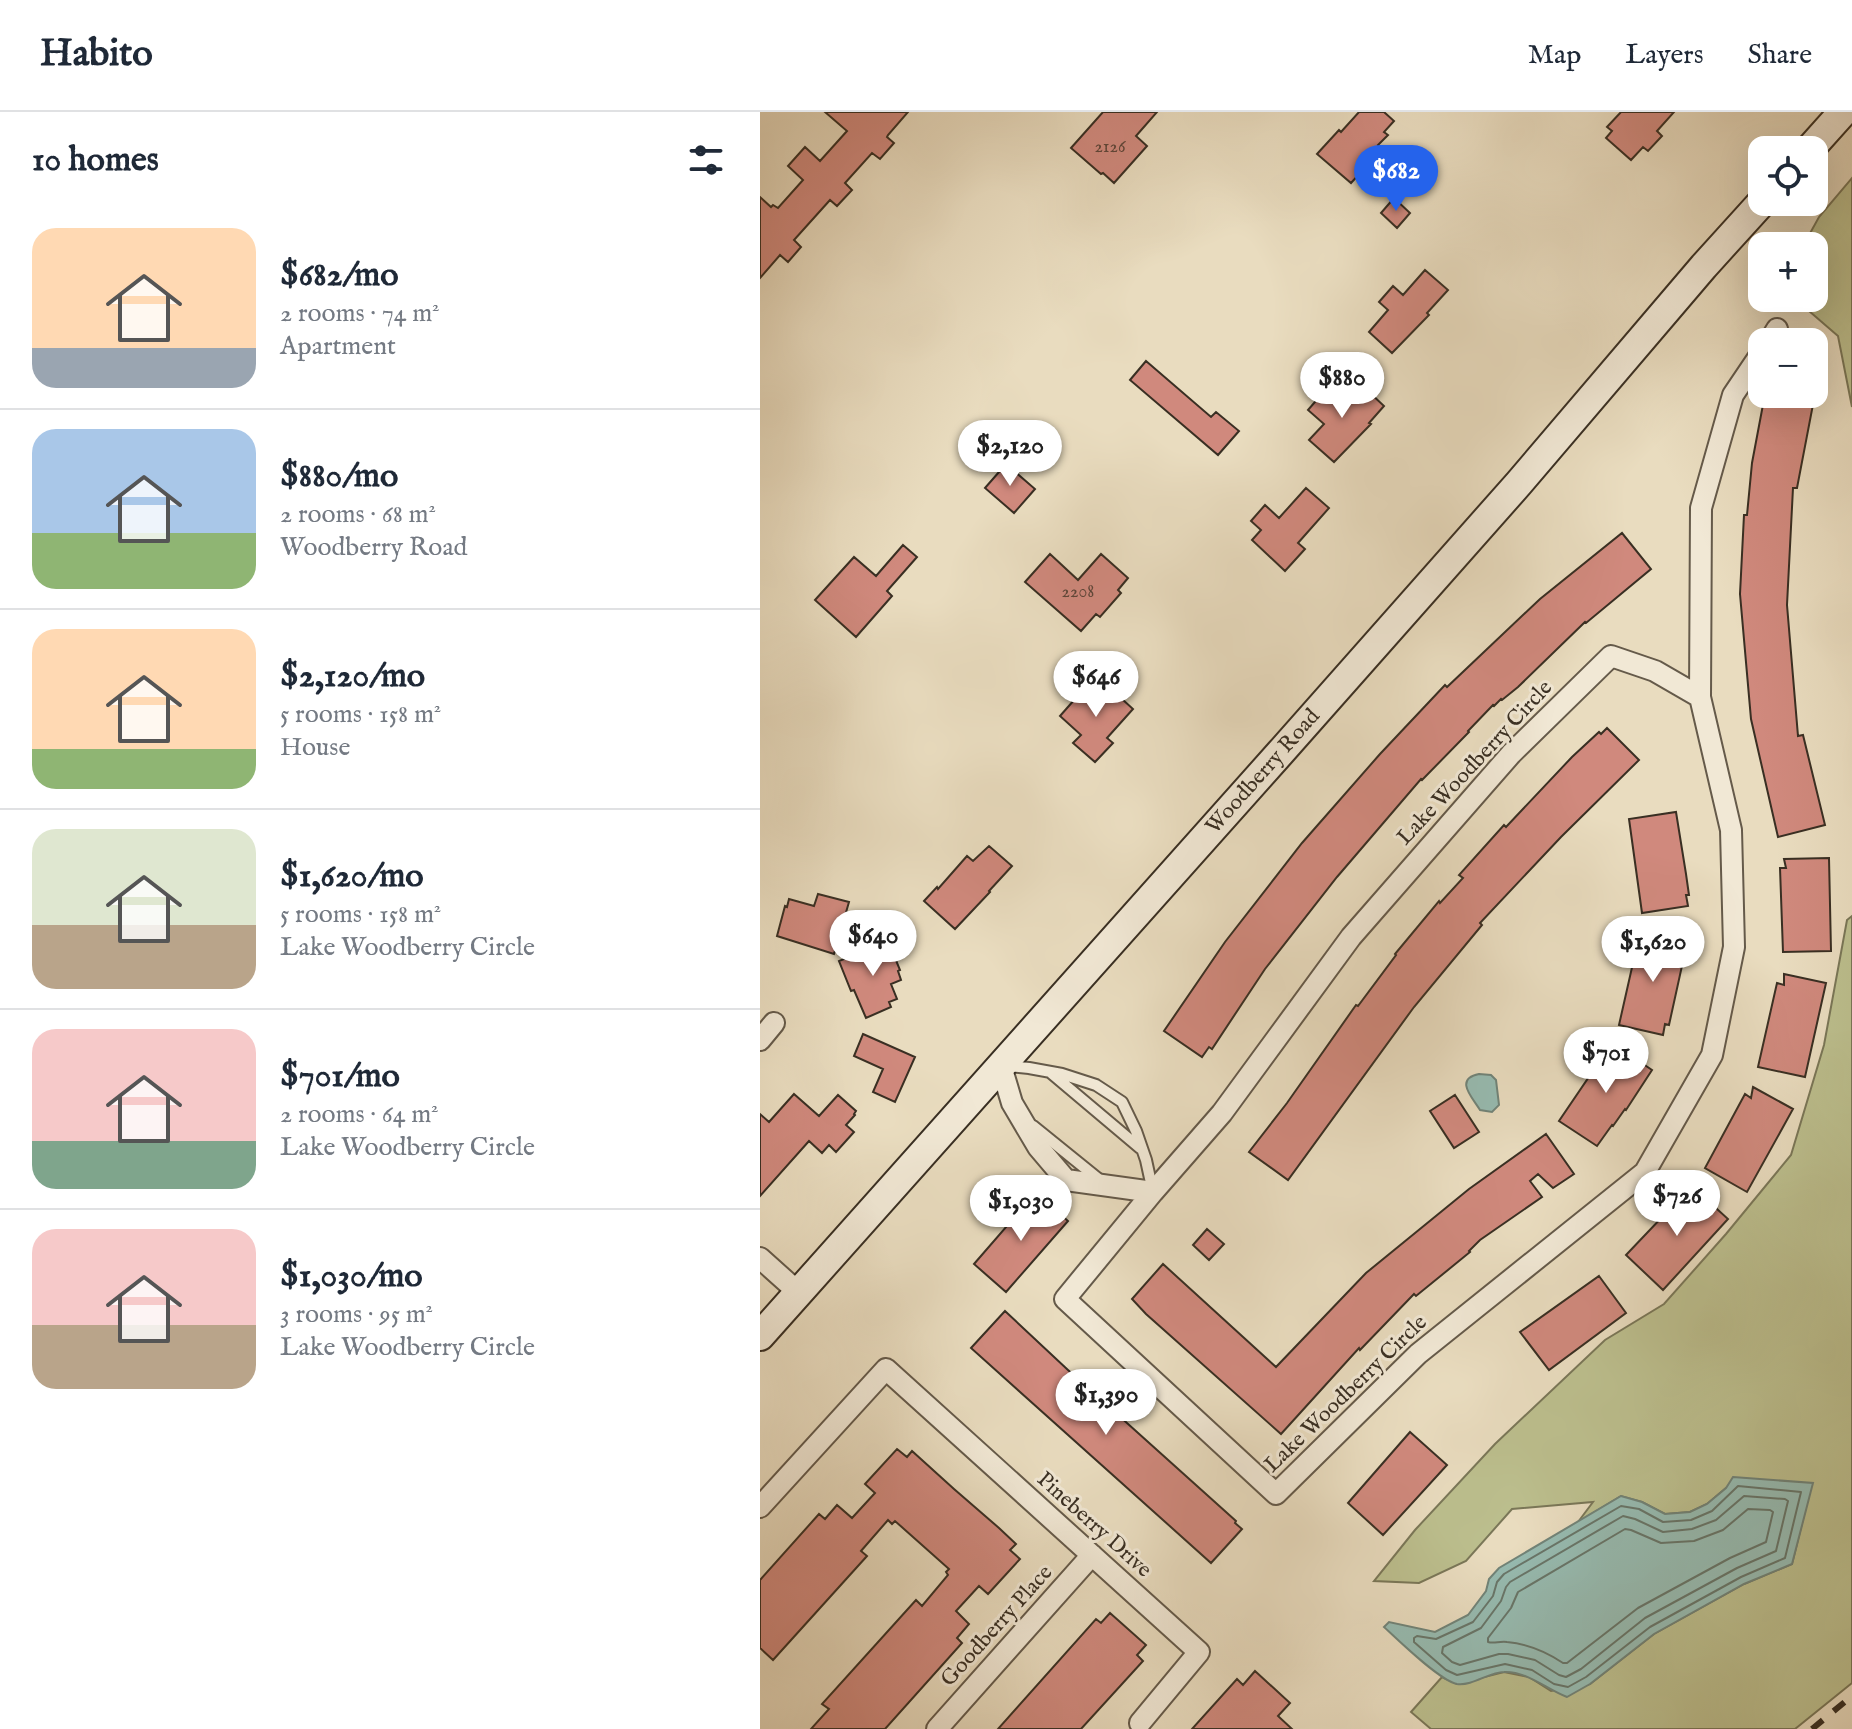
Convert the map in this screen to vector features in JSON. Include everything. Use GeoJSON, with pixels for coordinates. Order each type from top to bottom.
{"type":"FeatureCollection","features":[{"type":"Feature","properties":{"kind":"street"},"geometry":{"type":"LineString","coordinates":[[1822,136],[1843,112]]}},
{"type":"Feature","properties":{"kind":"street","name":"Woodberry Road"},"geometry":{"type":"LineString","coordinates":[[760,1336],[1498,506],[1749,216]]}},
{"type":"Feature","properties":{"kind":"street","name":"Lake Woodberry Circle"},"geometry":{"type":"LineString","coordinates":[[1700,697],[1655,671],[1611,656],[1511,754],[1351,937],[1222,1113],[1065,1299],[1276,1494],[1418,1354],[1645,1172],[1712,1055],[1734,947],[1731,830],[1700,697],[1701,508],[1733,395],[1748,373]]}},
{"type":"Feature","properties":{"kind":"street"},"geometry":{"type":"LineString","coordinates":[[760,1040],[774,1023]]}},
{"type":"Feature","properties":{"kind":"street"},"geometry":{"type":"LineString","coordinates":[[1001,1066],[1012,1103],[1038,1147],[1066,1180],[1153,1192]]}},
{"type":"Feature","properties":{"kind":"street"},"geometry":{"type":"LineString","coordinates":[[760,1258],[798,1292]]}},
{"type":"Feature","properties":{"kind":"street","name":"Pineberry Drive"},"geometry":{"type":"LineString","coordinates":[[760,1507],[886,1369],[1199,1652],[1140,1723]]}},
{"type":"Feature","properties":{"kind":"street","name":"Goodberry Place"},"geometry":{"type":"LineString","coordinates":[[937,1729],[1092,1555]]}},
{"type":"Feature","properties":{"kind":"lane"},"geometry":{"type":"LineString","coordinates":[[1001,1066],[1062,1074],[1096,1085],[1122,1102],[1142,1149],[1153,1192]]}},
{"type":"Feature","properties":{"kind":"lane"},"geometry":{"type":"LineString","coordinates":[[1050,1072],[1142,1149]]}},
{"type":"Feature","properties":{"kind":"green space"},"geometry":{"type":"Polygon","coordinates":[[[1852,178],[1852,407],[1838,336],[1810,312],[1828,312],[1828,232],[1811,232],[1820,216],[1828,216],[1828,206],[1852,178]]]}},
{"type":"Feature","properties":{"kind":"green space"},"geometry":{"type":"Polygon","coordinates":[[[1852,916],[1852,1683],[1795,1729],[1431,1729],[1411,1712],[1442,1677],[1457,1684],[1504,1672],[1529,1677],[1551,1691],[1590,1684],[1654,1634],[1744,1584],[1792,1564],[1812,1483],[1726,1488],[1707,1504],[1690,1512],[1665,1514],[1621,1496],[1578,1522],[1593,1502],[1512,1509],[1466,1561],[1419,1583],[1374,1581],[1415,1530],[1495,1444],[1605,1340],[1664,1304],[1791,1155],[1824,1045],[1847,920],[1852,916]]]}},
{"type":"Feature","properties":{"kind":"water"},"geometry":{"type":"Polygon","coordinates":[[[1479,1074],[1491,1075],[1496,1080],[1499,1105],[1492,1112],[1480,1110],[1467,1089],[1467,1080],[1479,1074]]]}},
{"type":"Feature","properties":{"kind":"water"},"geometry":{"type":"Polygon","coordinates":[[[1733,1477],[1813,1483],[1792,1564],[1744,1584],[1654,1634],[1590,1684],[1567,1697],[1529,1677],[1512,1672],[1457,1684],[1440,1676],[1384,1627],[1389,1622],[1435,1632],[1468,1615],[1499,1568],[1621,1496],[1665,1514],[1690,1512],[1707,1504],[1726,1488],[1733,1477]]]}},
{"type":"Feature","properties":{"kind":"building"},"geometry":{"type":"Polygon","coordinates":[[[825,112],[908,112],[888,135],[894,143],[880,159],[872,153],[845,183],[852,190],[837,206],[830,200],[794,240],[801,247],[788,262],[780,255],[760,278],[760,197],[771,207],[778,208],[803,180],[788,166],[805,147],[820,161],[847,131],[825,112]]]}},
{"type":"Feature","properties":{"kind":"building"},"geometry":{"type":"Polygon","coordinates":[[[1103,112],[1157,112],[1136,136],[1147,146],[1114,183],[1071,148],[1103,112]]]}},
{"type":"Feature","properties":{"kind":"building"},"geometry":{"type":"Polygon","coordinates":[[[1359,112],[1384,112],[1394,121],[1384,132],[1388,135],[1378,145],[1382,149],[1351,183],[1317,154],[1359,112]]]}},
{"type":"Feature","properties":{"kind":"building"},"geometry":{"type":"Polygon","coordinates":[[[1621,112],[1674,112],[1657,131],[1662,136],[1648,151],[1643,147],[1631,160],[1606,138],[1612,131],[1607,127],[1621,112]]]}},
{"type":"Feature","properties":{"kind":"building"},"geometry":{"type":"Polygon","coordinates":[[[1394,198],[1410,213],[1397,228],[1381,213],[1394,198]]]}},
{"type":"Feature","properties":{"kind":"building"},"geometry":{"type":"Polygon","coordinates":[[[1425,270],[1448,290],[1427,313],[1429,315],[1392,353],[1369,332],[1388,310],[1379,302],[1393,286],[1403,295],[1425,270]]]}},
{"type":"Feature","properties":{"kind":"building"},"geometry":{"type":"Polygon","coordinates":[[[1146,361],[1211,417],[1216,412],[1239,431],[1218,455],[1130,380],[1146,361]]]}},
{"type":"Feature","properties":{"kind":"building"},"geometry":{"type":"Polygon","coordinates":[[[1327,388],[1351,391],[1361,400],[1369,392],[1384,406],[1334,462],[1309,440],[1324,424],[1308,410],[1327,388]]]}},
{"type":"Feature","properties":{"kind":"building"},"geometry":{"type":"Polygon","coordinates":[[[1762,408],[1812,408],[1797,488],[1793,488],[1787,605],[1798,736],[1803,735],[1825,825],[1778,837],[1751,719],[1740,594],[1744,515],[1747,515],[1752,463],[1762,408]]]}},
{"type":"Feature","properties":{"kind":"building"},"geometry":{"type":"Polygon","coordinates":[[[1006,464],[1035,489],[1014,513],[985,488],[1006,464]]]}},
{"type":"Feature","properties":{"kind":"building"},"geometry":{"type":"Polygon","coordinates":[[[1306,488],[1329,508],[1298,543],[1305,549],[1285,571],[1252,540],[1261,530],[1251,521],[1265,505],[1279,518],[1306,488]]]}},
{"type":"Feature","properties":{"kind":"building"},"geometry":{"type":"Polygon","coordinates":[[[1622,533],[1651,569],[1585,622],[1518,687],[1493,705],[1421,779],[1337,877],[1265,969],[1212,1049],[1209,1047],[1202,1057],[1164,1031],[1225,942],[1302,843],[1380,754],[1445,685],[1447,687],[1540,599],[1622,533]]]}},
{"type":"Feature","properties":{"kind":"building"},"geometry":{"type":"Polygon","coordinates":[[[903,545],[917,557],[887,591],[892,596],[856,637],[815,600],[854,557],[876,576],[903,545]]]}},
{"type":"Feature","properties":{"kind":"building"},"geometry":{"type":"Polygon","coordinates":[[[1050,554],[1078,580],[1101,554],[1128,578],[1118,590],[1121,593],[1100,617],[1096,614],[1081,631],[1025,582],[1050,554]]]}},
{"type":"Feature","properties":{"kind":"building"},"geometry":{"type":"Polygon","coordinates":[[[1090,682],[1105,695],[1111,689],[1133,709],[1107,738],[1113,743],[1095,762],[1073,743],[1081,735],[1060,716],[1090,682]]]}},
{"type":"Feature","properties":{"kind":"building"},"geometry":{"type":"Polygon","coordinates":[[[1607,728],[1639,760],[1480,923],[1482,925],[1414,1007],[1288,1180],[1249,1152],[1395,954],[1439,901],[1463,878],[1459,875],[1572,757],[1607,728]]]}},
{"type":"Feature","properties":{"kind":"building"},"geometry":{"type":"Polygon","coordinates":[[[1676,812],[1688,906],[1642,913],[1629,819],[1676,812]]]}},
{"type":"Feature","properties":{"kind":"building"},"geometry":{"type":"Polygon","coordinates":[[[989,846],[1012,866],[955,929],[924,901],[967,856],[973,861],[989,846]]]}},
{"type":"Feature","properties":{"kind":"building"},"geometry":{"type":"Polygon","coordinates":[[[1829,858],[1831,951],[1783,952],[1780,868],[1786,868],[1784,859],[1829,858]]]}},
{"type":"Feature","properties":{"kind":"building"},"geometry":{"type":"Polygon","coordinates":[[[818,894],[849,902],[834,954],[777,936],[789,899],[814,906],[818,894]]]}},
{"type":"Feature","properties":{"kind":"building"},"geometry":{"type":"Polygon","coordinates":[[[1640,932],[1687,943],[1669,1025],[1665,1024],[1663,1035],[1619,1025],[1640,932]]]}},
{"type":"Feature","properties":{"kind":"building"},"geometry":{"type":"Polygon","coordinates":[[[888,941],[900,970],[901,980],[891,984],[897,999],[889,1002],[891,1007],[866,1018],[839,961],[888,941]]]}},
{"type":"Feature","properties":{"kind":"building"},"geometry":{"type":"Polygon","coordinates":[[[1784,974],[1826,983],[1805,1077],[1758,1067],[1777,983],[1784,985],[1784,974]]]}},
{"type":"Feature","properties":{"kind":"building"},"geometry":{"type":"Polygon","coordinates":[[[863,1034],[915,1057],[895,1102],[873,1092],[883,1069],[854,1056],[863,1034]]]}},
{"type":"Feature","properties":{"kind":"building"},"geometry":{"type":"Polygon","coordinates":[[[1612,1043],[1652,1070],[1597,1146],[1559,1121],[1612,1043]]]}},
{"type":"Feature","properties":{"kind":"building"},"geometry":{"type":"Polygon","coordinates":[[[1753,1087],[1793,1109],[1747,1192],[1705,1168],[1745,1094],[1751,1098],[1753,1087]]]}},
{"type":"Feature","properties":{"kind":"building"},"geometry":{"type":"Polygon","coordinates":[[[794,1094],[819,1116],[838,1095],[856,1111],[846,1125],[854,1132],[836,1152],[829,1145],[822,1153],[809,1141],[760,1196],[760,1114],[769,1122],[794,1094]]]}},
{"type":"Feature","properties":{"kind":"building"},"geometry":{"type":"Polygon","coordinates":[[[1455,1095],[1479,1132],[1454,1148],[1430,1111],[1455,1095]]]}},
{"type":"Feature","properties":{"kind":"building"},"geometry":{"type":"Polygon","coordinates":[[[1546,1134],[1574,1174],[1553,1188],[1538,1174],[1530,1181],[1542,1197],[1480,1240],[1470,1252],[1416,1296],[1414,1294],[1359,1348],[1281,1434],[1132,1299],[1163,1264],[1276,1367],[1366,1273],[1469,1189],[1546,1134]]]}},
{"type":"Feature","properties":{"kind":"building"},"geometry":{"type":"Polygon","coordinates":[[[1694,1188],[1728,1219],[1663,1290],[1626,1255],[1685,1193],[1689,1197],[1694,1188]]]}},
{"type":"Feature","properties":{"kind":"building"},"geometry":{"type":"Polygon","coordinates":[[[1038,1194],[1068,1221],[1006,1292],[974,1264],[1038,1194]]]}},
{"type":"Feature","properties":{"kind":"building"},"geometry":{"type":"Polygon","coordinates":[[[1207,1229],[1224,1244],[1209,1260],[1193,1245],[1207,1229]]]}},
{"type":"Feature","properties":{"kind":"building"},"geometry":{"type":"Polygon","coordinates":[[[1599,1276],[1626,1313],[1549,1370],[1520,1332],[1599,1276]]]}},
{"type":"Feature","properties":{"kind":"building"},"geometry":{"type":"Polygon","coordinates":[[[1005,1311],[1236,1521],[1242,1529],[1211,1563],[971,1348],[1005,1311]]]}},
{"type":"Feature","properties":{"kind":"building"},"geometry":{"type":"Polygon","coordinates":[[[1410,1432],[1447,1465],[1383,1535],[1348,1503],[1410,1432]]]}},
{"type":"Feature","properties":{"kind":"building"},"geometry":{"type":"Polygon","coordinates":[[[897,1449],[907,1457],[912,1451],[999,1528],[1016,1544],[1010,1550],[1020,1559],[988,1594],[979,1586],[956,1611],[969,1624],[957,1638],[962,1643],[885,1729],[811,1729],[829,1709],[822,1704],[916,1600],[922,1606],[948,1575],[946,1572],[949,1569],[895,1521],[892,1524],[888,1520],[861,1551],[867,1556],[773,1660],[760,1648],[760,1580],[819,1514],[825,1519],[837,1505],[852,1518],[875,1493],[865,1484],[897,1449]]]}},
{"type":"Feature","properties":{"kind":"building"},"geometry":{"type":"Polygon","coordinates":[[[1110,1613],[1146,1645],[1137,1655],[1143,1661],[1081,1729],[998,1729],[1096,1619],[1101,1623],[1110,1613]]]}},
{"type":"Feature","properties":{"kind":"building"},"geometry":{"type":"Polygon","coordinates":[[[1255,1671],[1290,1703],[1278,1716],[1292,1729],[1192,1729],[1237,1679],[1243,1685],[1255,1671]]]}},
{"type":"Feature","properties":{"kind":"railway"},"geometry":{"type":"LineString","coordinates":[[1812,1729],[1852,1696]]}}]}
